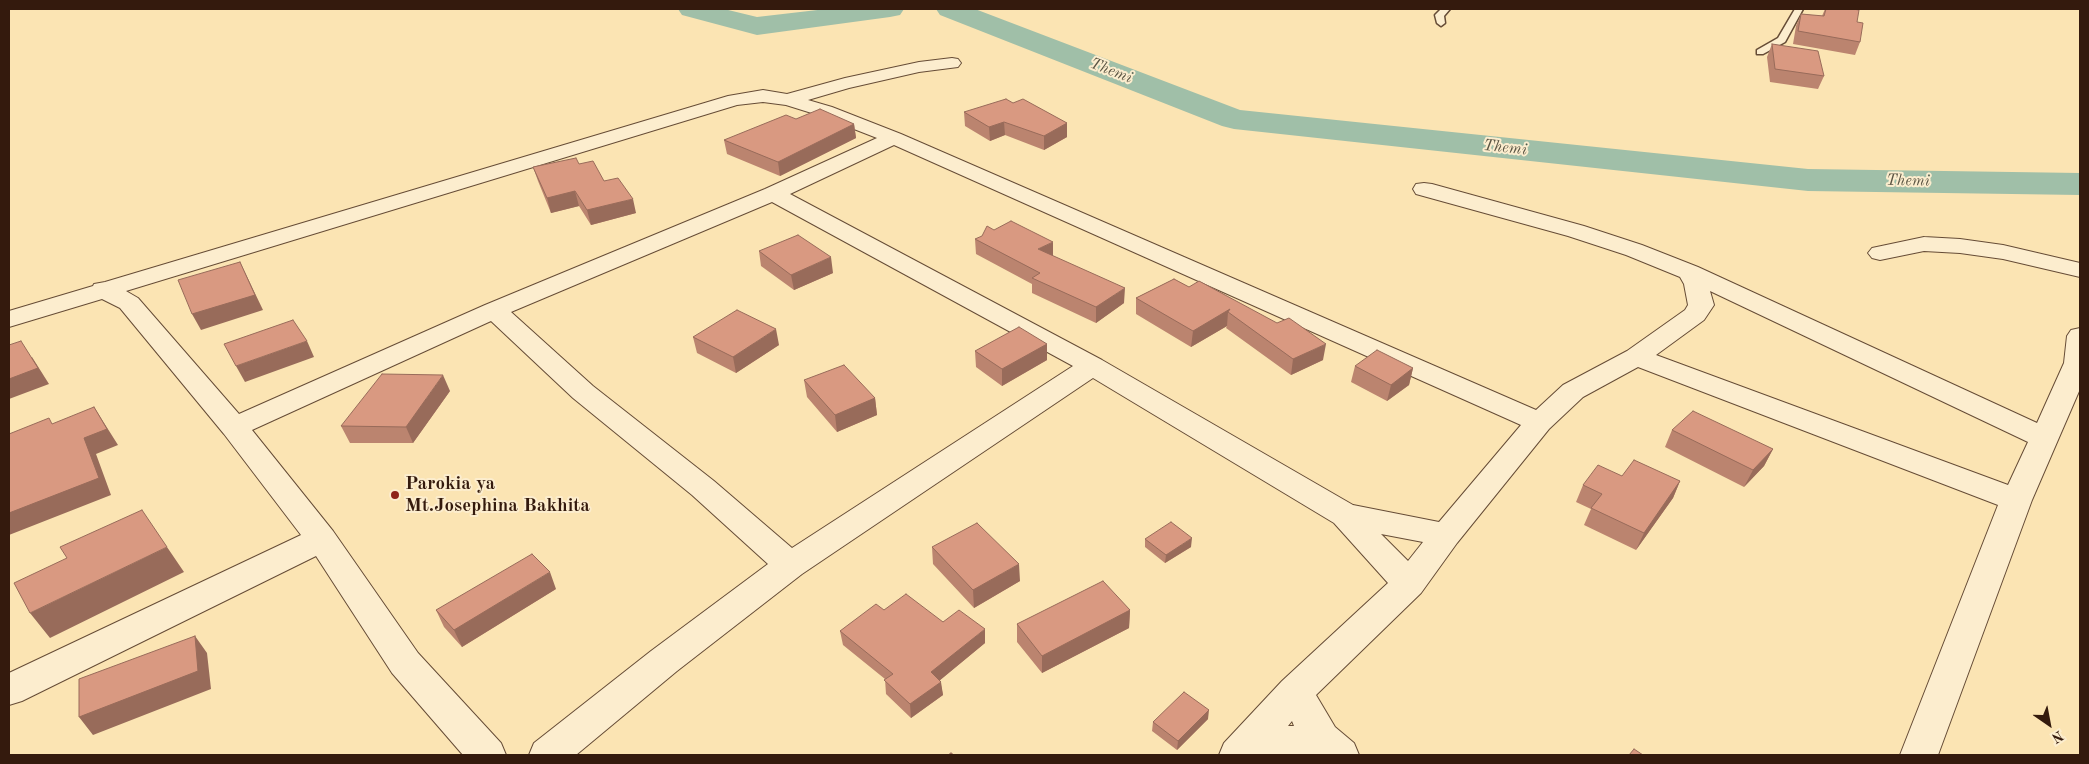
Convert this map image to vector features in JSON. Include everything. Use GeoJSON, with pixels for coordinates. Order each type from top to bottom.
{"type":"FeatureCollection","features":[{"type":"Feature","properties":{"kind":"street"},"geometry":{"type":"LineString","coordinates":[[788,100],[845,83],[920,67],[952,63]]}},
{"type":"Feature","properties":{"kind":"street"},"geometry":{"type":"LineString","coordinates":[[9,319],[735,100],[763,96],[788,100],[825,111],[894,138],[1539,422]]}},
{"type":"Feature","properties":{"kind":"street"},"geometry":{"type":"LineString","coordinates":[[234,427],[494,310],[773,194],[894,138]]}},
{"type":"Feature","properties":{"kind":"street"},"geometry":{"type":"LineString","coordinates":[[1424,189],[1576,231],[1634,250],[1689,272],[2044,438]]}},
{"type":"Feature","properties":{"kind":"street"},"geometry":{"type":"LineString","coordinates":[[773,194],[1092,366],[1345,515],[1409,584]]}},
{"type":"Feature","properties":{"kind":"street"},"geometry":{"type":"LineString","coordinates":[[1880,253],[1924,244],[1960,246],[2003,252],[2080,270]]}},
{"type":"Feature","properties":{"kind":"street"},"geometry":{"type":"LineString","coordinates":[[1241,752],[1295,692],[1409,584],[1446,535],[1539,422],[1573,392],[1636,357],[1695,315],[1701,305],[1696,284],[1689,272]]}},
{"type":"Feature","properties":{"kind":"street"},"geometry":{"type":"LineString","coordinates":[[104,289],[129,303],[234,427],[322,539],[405,663],[487,755]]}},
{"type":"Feature","properties":{"kind":"street"},"geometry":{"type":"LineString","coordinates":[[1701,305],[1753,302]]}},
{"type":"Feature","properties":{"kind":"street"},"geometry":{"type":"LineString","coordinates":[[494,310],[583,392],[704,488],[790,565]]}},
{"type":"Feature","properties":{"kind":"street"},"geometry":{"type":"LineString","coordinates":[[1919,755],[2016,500],[2077,363],[2080,336]]}},
{"type":"Feature","properties":{"kind":"street"},"geometry":{"type":"LineString","coordinates":[[1636,357],[2016,500]]}},
{"type":"Feature","properties":{"kind":"street"},"geometry":{"type":"LineString","coordinates":[[548,755],[664,661],[790,565],[1092,366]]}},
{"type":"Feature","properties":{"kind":"street"},"geometry":{"type":"LineString","coordinates":[[1345,515],[1446,535]]}},
{"type":"Feature","properties":{"kind":"street"},"geometry":{"type":"LineString","coordinates":[[9,690],[322,539]]}},
{"type":"Feature","properties":{"kind":"street"},"geometry":{"type":"LineString","coordinates":[[1295,692],[1331,747]]}},
{"type":"Feature","properties":{"kind":"street"},"geometry":{"type":"LineString","coordinates":[[1241,752],[1331,747]]}},
{"type":"Feature","properties":{"kind":"lane"},"geometry":{"type":"LineString","coordinates":[[1441,23],[1439,15],[1446,9]]}},
{"type":"Feature","properties":{"kind":"lane"},"geometry":{"type":"LineString","coordinates":[[1760,52],[1782,40],[1799,9]]}},
{"type":"Feature","properties":{"kind":"building"},"geometry":{"type":"Polygon","coordinates":[[[1826,9],[1859,10],[1857,22],[1863,23],[1860,42],[1798,31],[1801,14],[1824,16],[1826,9]]]}},
{"type":"Feature","properties":{"kind":"building"},"geometry":{"type":"Polygon","coordinates":[[[1772,44],[1818,51],[1824,76],[1775,69],[1772,44]]]}},
{"type":"Feature","properties":{"kind":"building"},"geometry":{"type":"Polygon","coordinates":[[[1006,99],[1013,103],[1023,99],[1067,123],[1044,136],[1004,122],[989,127],[964,112],[1006,99]]]}},
{"type":"Feature","properties":{"kind":"building"},"geometry":{"type":"Polygon","coordinates":[[[820,109],[854,124],[778,162],[724,140],[786,115],[796,119],[820,109]]]}},
{"type":"Feature","properties":{"kind":"building"},"geometry":{"type":"Polygon","coordinates":[[[576,158],[579,164],[593,161],[604,181],[618,178],[633,199],[587,210],[575,191],[547,198],[533,167],[576,158]]]}},
{"type":"Feature","properties":{"kind":"building"},"geometry":{"type":"Polygon","coordinates":[[[1011,221],[1053,242],[1038,249],[1125,288],[1096,307],[1032,278],[1040,273],[975,239],[982,236],[987,226],[994,230],[1011,221]]]}},
{"type":"Feature","properties":{"kind":"building"},"geometry":{"type":"Polygon","coordinates":[[[798,235],[831,257],[791,275],[759,251],[798,235]]]}},
{"type":"Feature","properties":{"kind":"building"},"geometry":{"type":"Polygon","coordinates":[[[240,262],[255,295],[192,314],[178,280],[240,262]]]}},
{"type":"Feature","properties":{"kind":"building"},"geometry":{"type":"Polygon","coordinates":[[[1174,279],[1189,287],[1199,281],[1277,323],[1289,318],[1326,344],[1293,359],[1228,312],[1230,309],[1193,331],[1136,298],[1174,279]]]}},
{"type":"Feature","properties":{"kind":"building"},"geometry":{"type":"Polygon","coordinates":[[[737,310],[776,329],[733,357],[693,337],[737,310]]]}},
{"type":"Feature","properties":{"kind":"building"},"geometry":{"type":"Polygon","coordinates":[[[293,320],[307,341],[236,366],[224,344],[293,320]]]}},
{"type":"Feature","properties":{"kind":"building"},"geometry":{"type":"Polygon","coordinates":[[[1019,327],[1047,344],[1002,369],[975,351],[1019,327]]]}},
{"type":"Feature","properties":{"kind":"building"},"geometry":{"type":"Polygon","coordinates":[[[21,341],[38,368],[9,379],[9,345],[21,341]]]}},
{"type":"Feature","properties":{"kind":"building"},"geometry":{"type":"Polygon","coordinates":[[[1377,350],[1413,368],[1391,385],[1355,366],[1377,350]]]}},
{"type":"Feature","properties":{"kind":"building"},"geometry":{"type":"Polygon","coordinates":[[[844,365],[875,398],[835,415],[804,380],[844,365]]]}},
{"type":"Feature","properties":{"kind":"building"},"geometry":{"type":"Polygon","coordinates":[[[382,374],[443,375],[406,427],[341,426],[382,374]]]}},
{"type":"Feature","properties":{"kind":"building"},"geometry":{"type":"Polygon","coordinates":[[[94,407],[107,429],[84,438],[99,478],[9,513],[9,434],[49,418],[52,424],[94,407]]]}},
{"type":"Feature","properties":{"kind":"building"},"geometry":{"type":"Polygon","coordinates":[[[1693,411],[1773,449],[1753,470],[1672,430],[1693,411]]]}},
{"type":"Feature","properties":{"kind":"building"},"geometry":{"type":"Polygon","coordinates":[[[1634,460],[1680,481],[1644,533],[1591,508],[1602,494],[1583,485],[1598,465],[1622,476],[1634,460]]]}},
{"type":"Feature","properties":{"kind":"building"},"geometry":{"type":"Polygon","coordinates":[[[142,510],[167,547],[30,613],[14,583],[67,558],[60,547],[142,510]]]}},
{"type":"Feature","properties":{"kind":"building"},"geometry":{"type":"Polygon","coordinates":[[[1171,522],[1192,538],[1166,555],[1145,539],[1171,522]]]}},
{"type":"Feature","properties":{"kind":"building"},"geometry":{"type":"Polygon","coordinates":[[[977,523],[1019,564],[973,590],[932,547],[977,523]]]}},
{"type":"Feature","properties":{"kind":"building"},"geometry":{"type":"Polygon","coordinates":[[[532,554],[550,572],[454,630],[436,610],[532,554]]]}},
{"type":"Feature","properties":{"kind":"building"},"geometry":{"type":"Polygon","coordinates":[[[1103,581],[1130,610],[1042,656],[1017,624],[1103,581]]]}},
{"type":"Feature","properties":{"kind":"building"},"geometry":{"type":"Polygon","coordinates":[[[906,594],[943,622],[959,610],[985,629],[931,672],[941,682],[910,704],[884,680],[893,674],[840,631],[876,604],[884,610],[906,594]]]}},
{"type":"Feature","properties":{"kind":"building"},"geometry":{"type":"Polygon","coordinates":[[[195,636],[198,671],[79,717],[79,679],[195,636]]]}},
{"type":"Feature","properties":{"kind":"building"},"geometry":{"type":"Polygon","coordinates":[[[1184,692],[1209,710],[1178,741],[1153,722],[1184,692]]]}},
{"type":"Feature","properties":{"kind":"building"},"geometry":{"type":"Polygon","coordinates":[[[1634,749],[1643,755],[1629,755],[1634,749]]]}},
{"type":"Feature","properties":{"kind":"waterway","name":"Themi"},"geometry":{"type":"LineString","coordinates":[[692,9],[757,26],[890,9]]}},
{"type":"Feature","properties":{"kind":"waterway","name":"Themi"},"geometry":{"type":"LineString","coordinates":[[950,9],[1234,119],[1808,180],[2080,184]]}},
{"type":"Feature","properties":{"kind":"place","name":"Parokia ya Mt.Josephina Bakhita"},"geometry":{"type":"Point","coordinates":[395,495]}}]}
